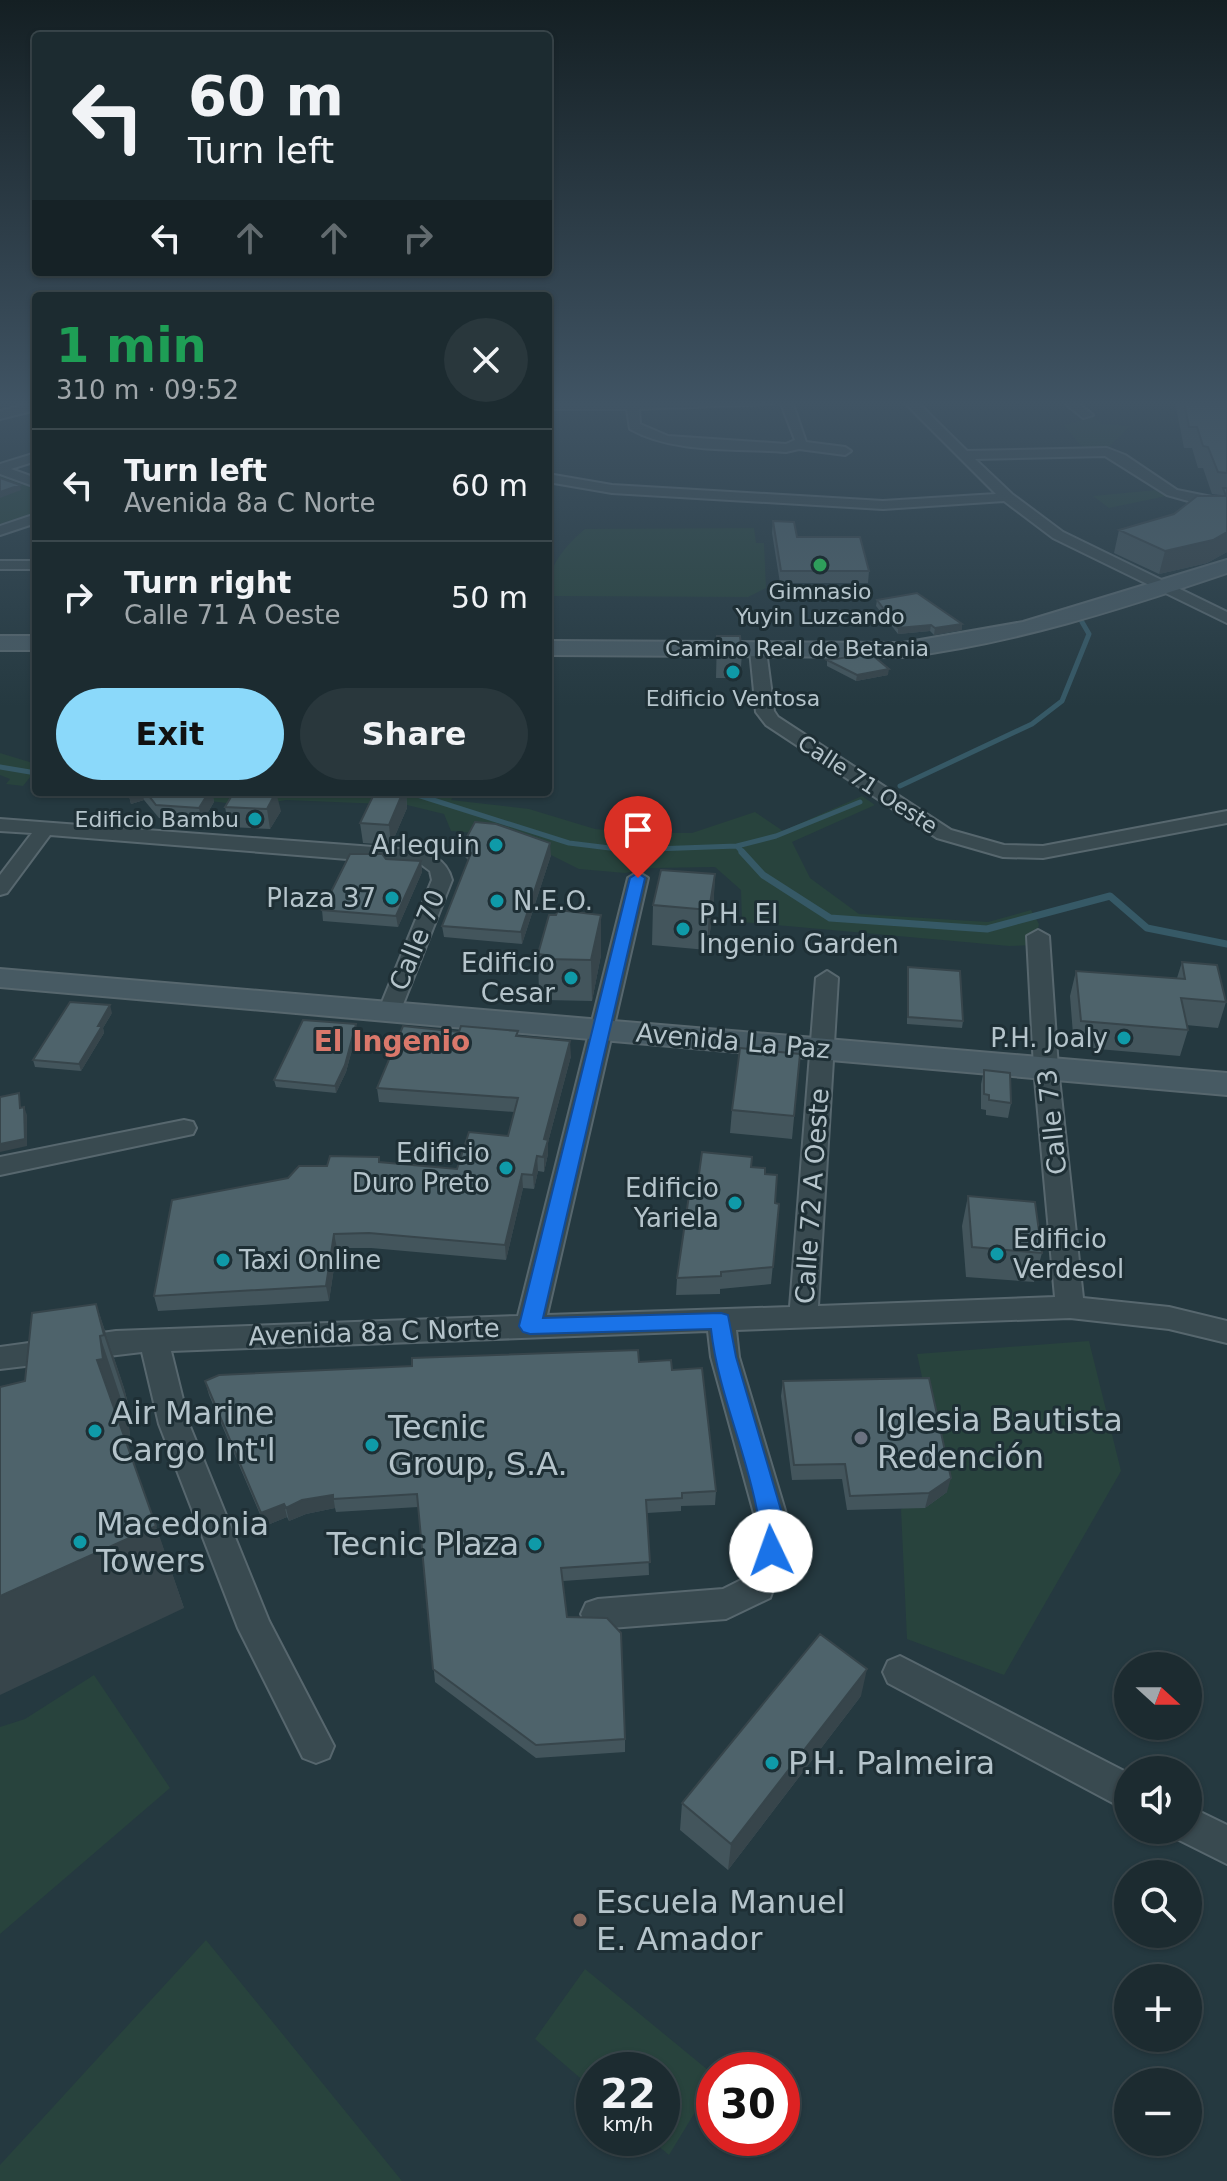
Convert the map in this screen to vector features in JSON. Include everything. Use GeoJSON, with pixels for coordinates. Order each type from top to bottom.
{"type":"FeatureCollection","features":[{"type":"Feature","properties":{"kind":"main road","name":"Camino Real de Betania"},"geometry":{"type":"LineString","coordinates":[[552,648],[903,650],[965,643],[1227,566]]}},
{"type":"Feature","properties":{"kind":"main road"},"geometry":{"type":"LineString","coordinates":[[0,643],[32,643]]}},
{"type":"Feature","properties":{"kind":"main road","name":"Avenida La Paz"},"geometry":{"type":"LineString","coordinates":[[0,978],[1227,1084]]}},
{"type":"Feature","properties":{"kind":"street"},"geometry":{"type":"LineString","coordinates":[[845,503],[917,503]]}},
{"type":"Feature","properties":{"kind":"street"},"geometry":{"type":"LineString","coordinates":[[1015,503],[1058,535],[1227,618]]}},
{"type":"Feature","properties":{"kind":"street"},"geometry":{"type":"LineString","coordinates":[[0,531],[32,519]]}},
{"type":"Feature","properties":{"kind":"street"},"geometry":{"type":"LineString","coordinates":[[0,565],[32,565]]}},
{"type":"Feature","properties":{"kind":"street","name":"Calle 71 Oeste"},"geometry":{"type":"LineString","coordinates":[[758,650],[765,712],[772,721],[944,834],[1003,851],[1043,852],[1227,817]]}},
{"type":"Feature","properties":{"kind":"street"},"geometry":{"type":"LineString","coordinates":[[0,825],[44,830]]}},
{"type":"Feature","properties":{"kind":"street"},"geometry":{"type":"LineString","coordinates":[[0,889],[44,830]]}},
{"type":"Feature","properties":{"kind":"street","name":"Calle 70"},"geometry":{"type":"LineString","coordinates":[[44,830],[148,835],[400,855],[428,860],[439,868],[442,880],[389,1012]]}},
{"type":"Feature","properties":{"kind":"street"},"geometry":{"type":"LineString","coordinates":[[530,1326],[638,878]]}},
{"type":"Feature","properties":{"kind":"street","name":"Calle 73"},"geometry":{"type":"LineString","coordinates":[[1038,936],[1046,1068],[1070,1307]]}},
{"type":"Feature","properties":{"kind":"street","name":"Calle 72 A Oeste"},"geometry":{"type":"LineString","coordinates":[[803,1318],[827,978]]}},
{"type":"Feature","properties":{"kind":"street"},"geometry":{"type":"LineString","coordinates":[[0,1166],[184,1128]]}},
{"type":"Feature","properties":{"kind":"street","name":"Avenida 8a C Norte"},"geometry":{"type":"LineString","coordinates":[[0,1358],[116,1342],[1070,1307],[1138,1313],[1200,1323],[1227,1332]]}},
{"type":"Feature","properties":{"kind":"street"},"geometry":{"type":"LineString","coordinates":[[598,1614],[726,1604],[758,1588],[771,1551],[771,1517],[725,1357],[721,1321]]}},
{"type":"Feature","properties":{"kind":"street"},"geometry":{"type":"LineString","coordinates":[[154,1341],[174,1424],[255,1628],[316,1746]]}},
{"type":"Feature","properties":{"kind":"street"},"geometry":{"type":"LineString","coordinates":[[900,1672],[1114,1786]]}},
{"type":"Feature","properties":{"kind":"street"},"geometry":{"type":"LineString","coordinates":[[1202,1832],[1227,1845]]}},
{"type":"Feature","properties":{"kind":"green space"},"geometry":{"type":"Polygon","coordinates":[[[0,503],[32,503],[32,515],[0,526],[0,503]]]}},
{"type":"Feature","properties":{"kind":"green space"},"geometry":{"type":"Polygon","coordinates":[[[1102,503],[1134,503],[1109,508],[1102,503]]]}},
{"type":"Feature","properties":{"kind":"green space"},"geometry":{"type":"Polygon","coordinates":[[[754,528],[756,543],[764,543],[766,588],[748,597],[552,596],[554,566],[570,543],[585,529],[754,528]]]}},
{"type":"Feature","properties":{"kind":"green space"},"geometry":{"type":"Polygon","coordinates":[[[0,753],[32,763],[32,776],[23,786],[6,784],[10,779],[0,775],[0,753]]]}},
{"type":"Feature","properties":{"kind":"green space"},"geometry":{"type":"Polygon","coordinates":[[[192,796],[454,796],[451,800],[529,809],[595,829],[692,833],[755,812],[783,831],[862,796],[875,805],[792,842],[810,878],[859,914],[988,922],[1031,910],[1039,924],[1034,945],[1009,946],[742,922],[741,890],[715,867],[652,868],[625,873],[579,869],[496,835],[451,831],[444,814],[407,805],[286,800],[252,806],[201,800],[192,796]]]}},
{"type":"Feature","properties":{"kind":"green space"},"geometry":{"type":"Polygon","coordinates":[[[1089,1341],[1121,1471],[1004,1675],[907,1639],[901,1509],[947,1492],[917,1354],[1089,1341]]]}},
{"type":"Feature","properties":{"kind":"green space"},"geometry":{"type":"Polygon","coordinates":[[[94,1675],[170,1788],[0,1934],[0,1727],[25,1719],[94,1675]]]}},
{"type":"Feature","properties":{"kind":"green space"},"geometry":{"type":"Polygon","coordinates":[[[206,1940],[402,2181],[0,2181],[0,2165],[206,1940]]]}},
{"type":"Feature","properties":{"kind":"green space"},"geometry":{"type":"Polygon","coordinates":[[[585,1969],[696,2060],[696,2111],[680,2137],[680,2052],[576,2052],[576,2074],[535,2039],[585,1969]]]}},
{"type":"Feature","properties":{"kind":"building"},"geometry":{"type":"Polygon","coordinates":[[[1188,503],[1227,503],[1227,532],[1213,540],[1165,551],[1119,530],[1174,514],[1188,503]]]}},
{"type":"Feature","properties":{"kind":"building","name":"Gimnasio Yuyin Luzcando"},"geometry":{"type":"Polygon","coordinates":[[[773,521],[794,522],[797,537],[860,537],[869,571],[781,571],[773,521]]]}},
{"type":"Feature","properties":{"kind":"building"},"geometry":{"type":"Polygon","coordinates":[[[917,593],[962,624],[898,628],[877,600],[917,593]]]}},
{"type":"Feature","properties":{"kind":"building"},"geometry":{"type":"Polygon","coordinates":[[[717,636],[740,636],[742,654],[717,653],[717,636]]]}},
{"type":"Feature","properties":{"kind":"building"},"geometry":{"type":"Polygon","coordinates":[[[871,654],[889,669],[857,675],[827,660],[871,654]]]}},
{"type":"Feature","properties":{"kind":"building"},"geometry":{"type":"Polygon","coordinates":[[[149,796],[206,796],[199,808],[156,805],[149,796]]]}},
{"type":"Feature","properties":{"kind":"building"},"geometry":{"type":"Polygon","coordinates":[[[232,796],[274,796],[267,809],[225,807],[232,796]]]}},
{"type":"Feature","properties":{"kind":"building"},"geometry":{"type":"Polygon","coordinates":[[[373,796],[401,796],[389,825],[360,823],[373,796]]]}},
{"type":"Feature","properties":{"kind":"building"},"geometry":{"type":"Polygon","coordinates":[[[475,822],[496,824],[550,843],[521,932],[442,926],[471,853],[463,844],[475,822]]]}},
{"type":"Feature","properties":{"kind":"building"},"geometry":{"type":"Polygon","coordinates":[[[350,854],[382,854],[386,859],[421,861],[396,916],[322,910],[350,854]]]}},
{"type":"Feature","properties":{"kind":"building"},"geometry":{"type":"Polygon","coordinates":[[[661,870],[715,874],[709,910],[653,905],[661,870]]]}},
{"type":"Feature","properties":{"kind":"building"},"geometry":{"type":"Polygon","coordinates":[[[558,910],[601,915],[591,960],[545,959],[546,955],[538,954],[549,915],[556,915],[558,910]]]}},
{"type":"Feature","properties":{"kind":"building"},"geometry":{"type":"Polygon","coordinates":[[[1182,962],[1217,965],[1226,1002],[1181,998],[1188,1030],[1081,1021],[1076,971],[1185,979],[1182,962]]]}},
{"type":"Feature","properties":{"kind":"building"},"geometry":{"type":"Polygon","coordinates":[[[908,967],[960,971],[963,1021],[908,1017],[908,967]]]}},
{"type":"Feature","properties":{"kind":"building"},"geometry":{"type":"Polygon","coordinates":[[[70,1002],[110,1005],[98,1026],[102,1026],[79,1064],[33,1060],[70,1002]]]}},
{"type":"Feature","properties":{"kind":"building"},"geometry":{"type":"Polygon","coordinates":[[[303,1020],[356,1024],[345,1065],[335,1086],[274,1080],[303,1020]]]}},
{"type":"Feature","properties":{"kind":"building"},"geometry":{"type":"Polygon","coordinates":[[[403,1026],[459,1032],[461,1026],[518,1031],[516,1036],[570,1041],[544,1139],[548,1140],[543,1157],[537,1156],[533,1175],[522,1174],[505,1245],[369,1233],[334,1234],[326,1286],[154,1296],[172,1200],[288,1178],[299,1166],[327,1166],[330,1156],[379,1157],[379,1162],[457,1169],[469,1132],[508,1136],[518,1098],[377,1088],[403,1026]]]}},
{"type":"Feature","properties":{"kind":"building"},"geometry":{"type":"Polygon","coordinates":[[[740,1048],[800,1054],[794,1116],[732,1110],[740,1048]]]}},
{"type":"Feature","properties":{"kind":"building"},"geometry":{"type":"Polygon","coordinates":[[[984,1070],[1010,1073],[1011,1103],[989,1100],[989,1095],[984,1094],[984,1070]]]}},
{"type":"Feature","properties":{"kind":"building"},"geometry":{"type":"Polygon","coordinates":[[[19,1093],[20,1108],[24,1107],[25,1139],[0,1144],[0,1097],[19,1093]]]}},
{"type":"Feature","properties":{"kind":"building"},"geometry":{"type":"Polygon","coordinates":[[[702,1152],[752,1157],[751,1167],[765,1168],[765,1174],[777,1175],[775,1203],[779,1204],[773,1267],[721,1272],[721,1276],[677,1278],[689,1195],[696,1196],[702,1152]]]}},
{"type":"Feature","properties":{"kind":"building"},"geometry":{"type":"Polygon","coordinates":[[[968,1196],[1035,1202],[1042,1253],[972,1247],[968,1196]]]}},
{"type":"Feature","properties":{"kind":"building"},"geometry":{"type":"Polygon","coordinates":[[[96,1304],[104,1335],[100,1336],[103,1359],[97,1360],[156,1526],[0,1596],[0,1387],[25,1381],[32,1313],[96,1304]]]}},
{"type":"Feature","properties":{"kind":"building","name":"Tecnic Plaza"},"geometry":{"type":"Polygon","coordinates":[[[638,1350],[639,1362],[671,1360],[672,1370],[702,1368],[716,1491],[682,1493],[682,1498],[646,1500],[650,1562],[561,1568],[567,1617],[607,1618],[621,1633],[625,1739],[536,1745],[433,1669],[417,1494],[333,1499],[333,1495],[302,1500],[286,1508],[284,1504],[261,1513],[205,1381],[219,1375],[412,1366],[412,1358],[638,1350]]]}},
{"type":"Feature","properties":{"kind":"building","name":"Iglesia Bautista Redención"},"geometry":{"type":"Polygon","coordinates":[[[929,1378],[951,1478],[929,1493],[850,1496],[845,1464],[794,1465],[783,1381],[929,1378]]]}},
{"type":"Feature","properties":{"kind":"building","name":"P.H. Palmeira"},"geometry":{"type":"Polygon","coordinates":[[[820,1634],[867,1669],[731,1844],[682,1803],[820,1634]]]}},
{"type":"Feature","properties":{"kind":"waterway"},"geometry":{"type":"LineString","coordinates":[[900,786],[1032,724],[1062,701],[1089,634],[1082,622]]}},
{"type":"Feature","properties":{"kind":"waterway"},"geometry":{"type":"LineString","coordinates":[[0,767],[32,772]]}},
{"type":"Feature","properties":{"kind":"waterway"},"geometry":{"type":"LineString","coordinates":[[421,796],[569,843],[626,850],[737,846]]}},
{"type":"Feature","properties":{"kind":"waterway"},"geometry":{"type":"LineString","coordinates":[[737,846],[776,836],[860,802]]}},
{"type":"Feature","properties":{"kind":"waterway"},"geometry":{"type":"LineString","coordinates":[[737,846],[744,854]]}},
{"type":"Feature","properties":{"kind":"waterway"},"geometry":{"type":"LineString","coordinates":[[742,852],[763,875],[830,918],[987,929],[1110,896],[1147,928],[1227,944]]}},
{"type":"Feature","properties":{"kind":"place","name":"Gimnasio Yuyin Luzcando"},"geometry":{"type":"Point","coordinates":[820,565]}},
{"type":"Feature","properties":{"kind":"place","name":"Edificio Ventosa"},"geometry":{"type":"Point","coordinates":[733,672]}},
{"type":"Feature","properties":{"kind":"place","name":"Edificio Bambu"},"geometry":{"type":"Point","coordinates":[255,819]}},
{"type":"Feature","properties":{"kind":"place","name":"Arlequin"},"geometry":{"type":"Point","coordinates":[496,845]}},
{"type":"Feature","properties":{"kind":"place","name":"Plaza 37"},"geometry":{"type":"Point","coordinates":[392,898]}},
{"type":"Feature","properties":{"kind":"place","name":"N.E.O."},"geometry":{"type":"Point","coordinates":[497,901]}},
{"type":"Feature","properties":{"kind":"place","name":"P.H. El Ingenio Garden"},"geometry":{"type":"Point","coordinates":[683,929]}},
{"type":"Feature","properties":{"kind":"place","name":"Edificio Cesar"},"geometry":{"type":"Point","coordinates":[571,978]}},
{"type":"Feature","properties":{"kind":"place","name":"P.H. Joaly"},"geometry":{"type":"Point","coordinates":[1124,1038]}},
{"type":"Feature","properties":{"kind":"place","name":"Edificio Duro Preto"},"geometry":{"type":"Point","coordinates":[506,1168]}},
{"type":"Feature","properties":{"kind":"place","name":"Edificio Yariela"},"geometry":{"type":"Point","coordinates":[735,1203]}},
{"type":"Feature","properties":{"kind":"place","name":"Edificio Verdesol"},"geometry":{"type":"Point","coordinates":[997,1254]}},
{"type":"Feature","properties":{"kind":"place","name":"Taxi Online"},"geometry":{"type":"Point","coordinates":[223,1260]}},
{"type":"Feature","properties":{"kind":"place","name":"Air Marine Cargo Int'l"},"geometry":{"type":"Point","coordinates":[95,1431]}},
{"type":"Feature","properties":{"kind":"place","name":"Iglesia Bautista Redención"},"geometry":{"type":"Point","coordinates":[861,1438]}},
{"type":"Feature","properties":{"kind":"place","name":"Tecnic Group, S.A."},"geometry":{"type":"Point","coordinates":[372,1445]}},
{"type":"Feature","properties":{"kind":"place","name":"Macedonia Towers"},"geometry":{"type":"Point","coordinates":[80,1542]}},
{"type":"Feature","properties":{"kind":"place","name":"Tecnic Plaza"},"geometry":{"type":"Point","coordinates":[535,1544]}},
{"type":"Feature","properties":{"kind":"place","name":"P.H. Palmeira"},"geometry":{"type":"Point","coordinates":[772,1763]}},
{"type":"Feature","properties":{"kind":"place","name":"Escuela Manuel E. Amador"},"geometry":{"type":"Point","coordinates":[580,1920]}},
{"type":"Feature","properties":{"kind":"district","name":"El Ingenio"},"geometry":{"type":"Point","coordinates":[392,1041]}},
{"type":"Feature","properties":{"kind":"route"},"geometry":{"type":"LineString","coordinates":[[638,878],[530,1326],[721,1321],[725,1357],[771,1517],[771,1551]]}}]}
